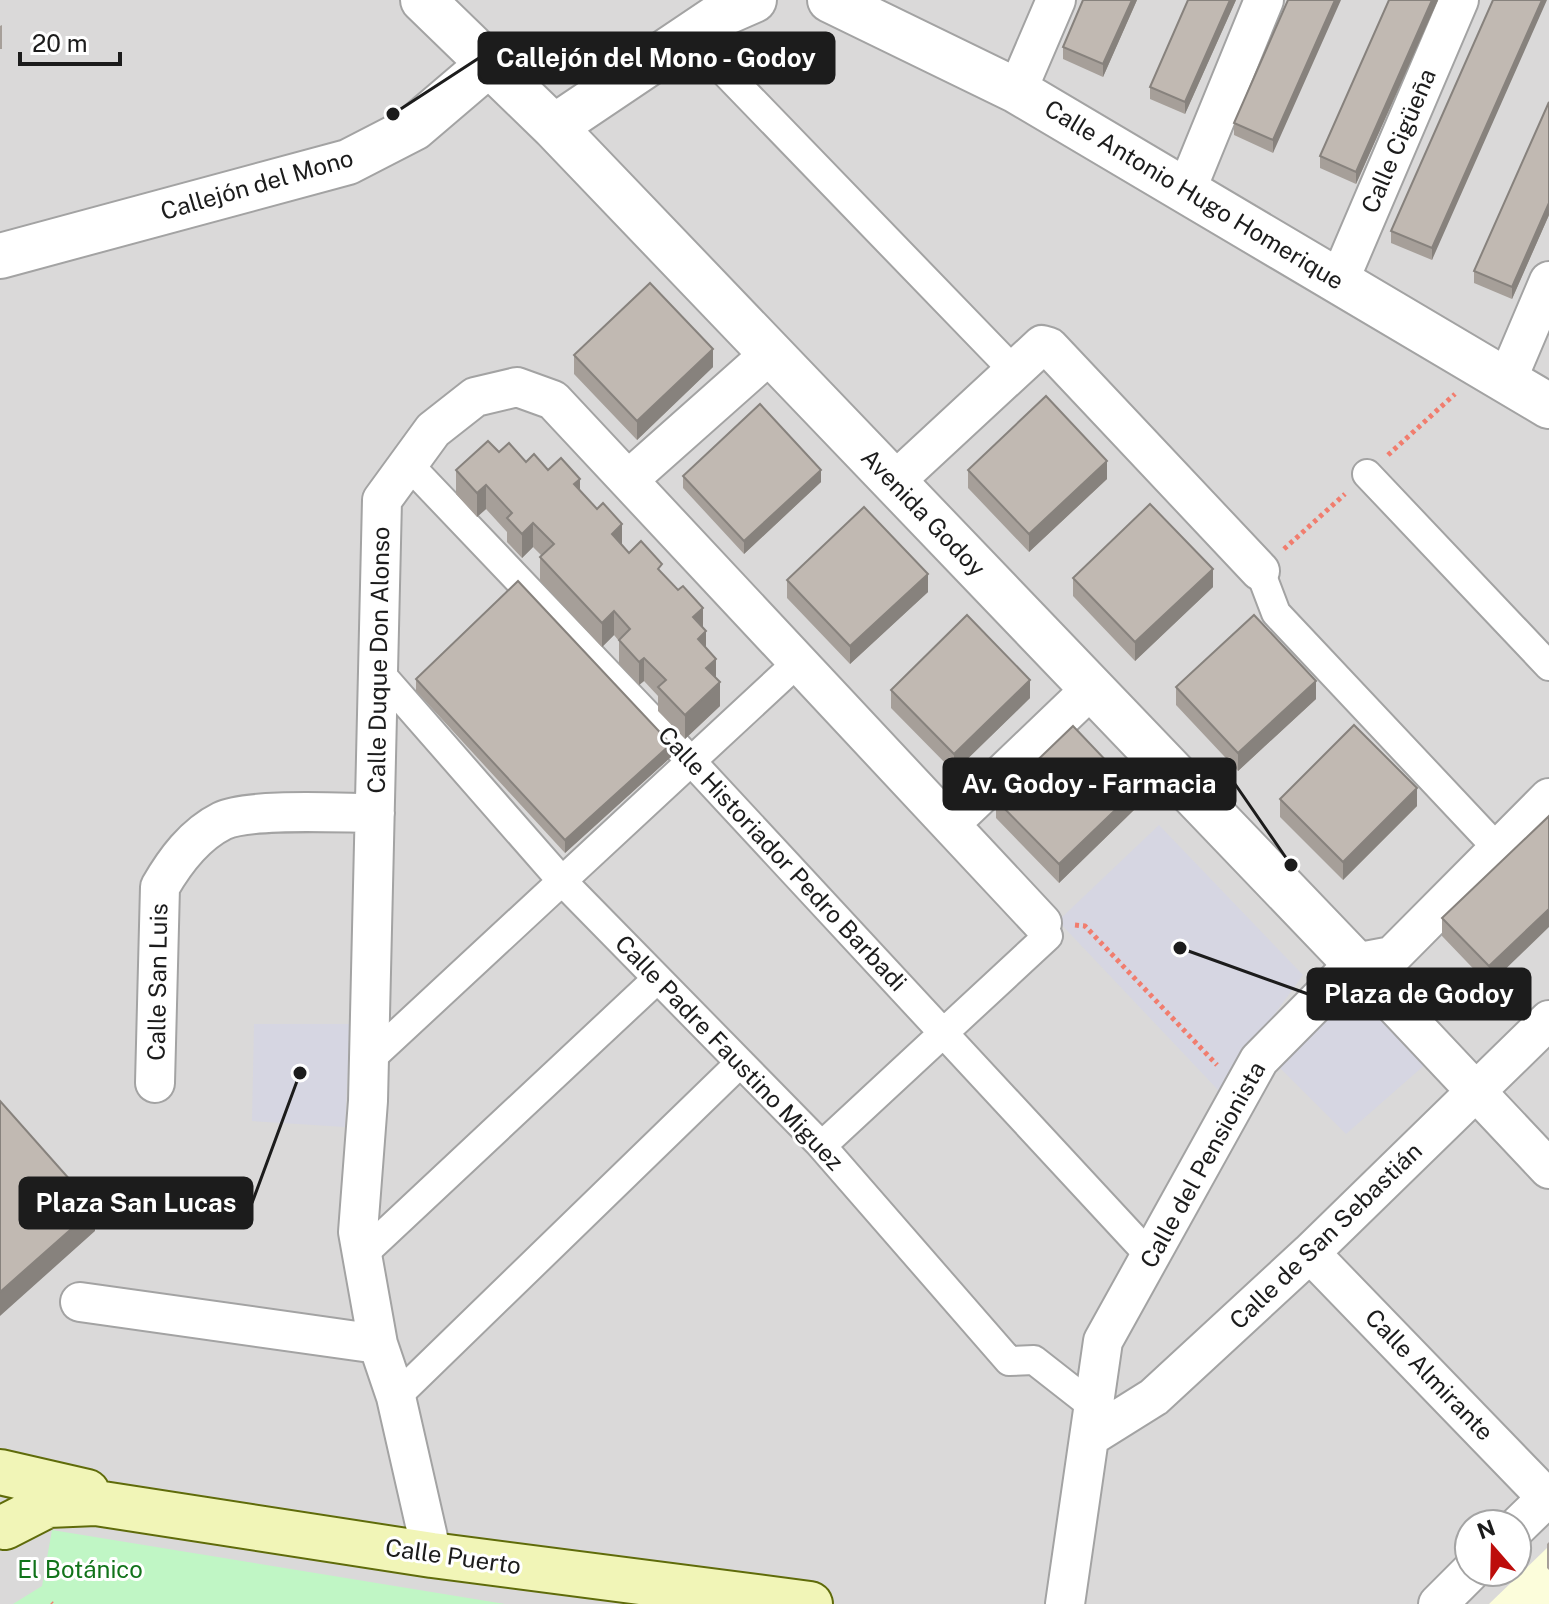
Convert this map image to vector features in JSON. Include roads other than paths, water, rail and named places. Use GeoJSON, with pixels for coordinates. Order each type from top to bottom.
{"type":"FeatureCollection","features":[{"type":"Feature","properties":{"kind":"main road","name":"Calle Puerto"},"geometry":{"type":"LineString","coordinates":[[0,1472],[77,1488],[86,1492],[96,1503]]}},
{"type":"Feature","properties":{"kind":"main road"},"geometry":{"type":"LineString","coordinates":[[0,1483],[8,1512],[3,1533]]}},
{"type":"Feature","properties":{"kind":"main road","name":"Calle Puerto"},"geometry":{"type":"LineString","coordinates":[[3,1533],[30,1512],[48,1505],[96,1503],[704,1596],[810,1604]]}},
{"type":"Feature","properties":{"kind":"street","name":"Avenida Godoy"},"geometry":{"type":"LineString","coordinates":[[423,0],[554,127],[1355,963]]}},
{"type":"Feature","properties":{"kind":"street"},"geometry":{"type":"LineString","coordinates":[[554,127],[722,14],[754,0]]}},
{"type":"Feature","properties":{"kind":"street","name":"Calle Antonio Hugo Homerique"},"geometry":{"type":"LineString","coordinates":[[830,0],[1017,91],[1549,406]]}},
{"type":"Feature","properties":{"kind":"street"},"geometry":{"type":"LineString","coordinates":[[1017,91],[1056,0]]}},
{"type":"Feature","properties":{"kind":"street"},"geometry":{"type":"LineString","coordinates":[[1186,191],[1264,0]]}},
{"type":"Feature","properties":{"kind":"street","name":"Calle Cigüeña"},"geometry":{"type":"LineString","coordinates":[[1339,281],[1459,0]]}},
{"type":"Feature","properties":{"kind":"street"},"geometry":{"type":"LineString","coordinates":[[690,36],[1013,370]]}},
{"type":"Feature","properties":{"kind":"street","name":"Callejón del Mono"},"geometry":{"type":"LineString","coordinates":[[0,256],[348,162],[414,128],[489,64]]}},
{"type":"Feature","properties":{"kind":"street"},"geometry":{"type":"LineString","coordinates":[[1507,380],[1549,281]]}},
{"type":"Feature","properties":{"kind":"street"},"geometry":{"type":"LineString","coordinates":[[894,482],[1035,349],[1042,345],[1049,347],[1260,571],[1276,613],[1498,849]]}},
{"type":"Feature","properties":{"kind":"street"},"geometry":{"type":"LineString","coordinates":[[628,480],[771,353]]}},
{"type":"Feature","properties":{"kind":"street","name":"Calle Duque Don Alonso"},"geometry":{"type":"LineString","coordinates":[[432,1555],[396,1397],[378,1344],[358,1232],[369,1060],[382,500],[433,430],[475,397],[517,387],[553,400],[1042,923]]}},
{"type":"Feature","properties":{"kind":"street","name":"Calle Historiador Pedro Barbadi"},"geometry":{"type":"LineString","coordinates":[[408,464],[691,761],[1152,1258]]}},
{"type":"Feature","properties":{"kind":"street"},"geometry":{"type":"LineString","coordinates":[[1367,474],[1549,666]]}},
{"type":"Feature","properties":{"kind":"street"},"geometry":{"type":"LineString","coordinates":[[369,1060],[798,662]]}},
{"type":"Feature","properties":{"kind":"street","name":"Calle Padre Faustino Miguez"},"geometry":{"type":"LineString","coordinates":[[378,671],[562,881],[819,1143],[1009,1361],[1034,1360],[1092,1422]]}},
{"type":"Feature","properties":{"kind":"street"},"geometry":{"type":"LineString","coordinates":[[950,824],[1092,688]]}},
{"type":"Feature","properties":{"kind":"street"},"geometry":{"type":"LineString","coordinates":[[1355,963],[1392,956],[1549,798]]}},
{"type":"Feature","properties":{"kind":"street","name":"Calle San Luis"},"geometry":{"type":"LineString","coordinates":[[155,1083],[160,887],[173,864],[200,835],[224,820],[247,814],[375,813]]}},
{"type":"Feature","properties":{"kind":"street"},"geometry":{"type":"LineString","coordinates":[[819,1143],[828,1140],[1048,936],[1042,923]]}},
{"type":"Feature","properties":{"kind":"street"},"geometry":{"type":"LineString","coordinates":[[1355,963],[1549,1169]]}},
{"type":"Feature","properties":{"kind":"street","name":"Calle del Pensionista"},"geometry":{"type":"LineString","coordinates":[[1065,1604],[1103,1341],[1152,1258],[1259,1060],[1355,963]]}},
{"type":"Feature","properties":{"kind":"street"},"geometry":{"type":"LineString","coordinates":[[362,1255],[657,979]]}},
{"type":"Feature","properties":{"kind":"street","name":"Calle de San Sebastián"},"geometry":{"type":"LineString","coordinates":[[1092,1422],[1154,1397],[1310,1253],[1549,1020]]}},
{"type":"Feature","properties":{"kind":"street"},"geometry":{"type":"LineString","coordinates":[[396,1397],[739,1064]]}},
{"type":"Feature","properties":{"kind":"street","name":"Calle Almirante"},"geometry":{"type":"LineString","coordinates":[[1310,1253],[1548,1497]]}},
{"type":"Feature","properties":{"kind":"street"},"geometry":{"type":"LineString","coordinates":[[80,1302],[378,1344]]}},
{"type":"Feature","properties":{"kind":"street"},"geometry":{"type":"LineString","coordinates":[[1533,1512],[1548,1497]]}},
{"type":"Feature","properties":{"kind":"street"},"geometry":{"type":"LineString","coordinates":[[1438,1604],[1454,1588]]}},
{"type":"Feature","properties":{"kind":"place","name":"Callejón del Mono - Godoy"},"geometry":{"type":"Point","coordinates":[393,114]}},
{"type":"Feature","properties":{"kind":"place","name":"Av. Godoy - Farmacia"},"geometry":{"type":"Point","coordinates":[1291,865]}},
{"type":"Feature","properties":{"kind":"place","name":"Plaza de Godoy"},"geometry":{"type":"Point","coordinates":[1180,948]}},
{"type":"Feature","properties":{"kind":"place","name":"Plaza San Lucas"},"geometry":{"type":"Point","coordinates":[300,1073]}},
{"type":"Feature","properties":{"kind":"park label","name":"El Botánico"},"geometry":{"type":"Point","coordinates":[80,1570]}}]}
